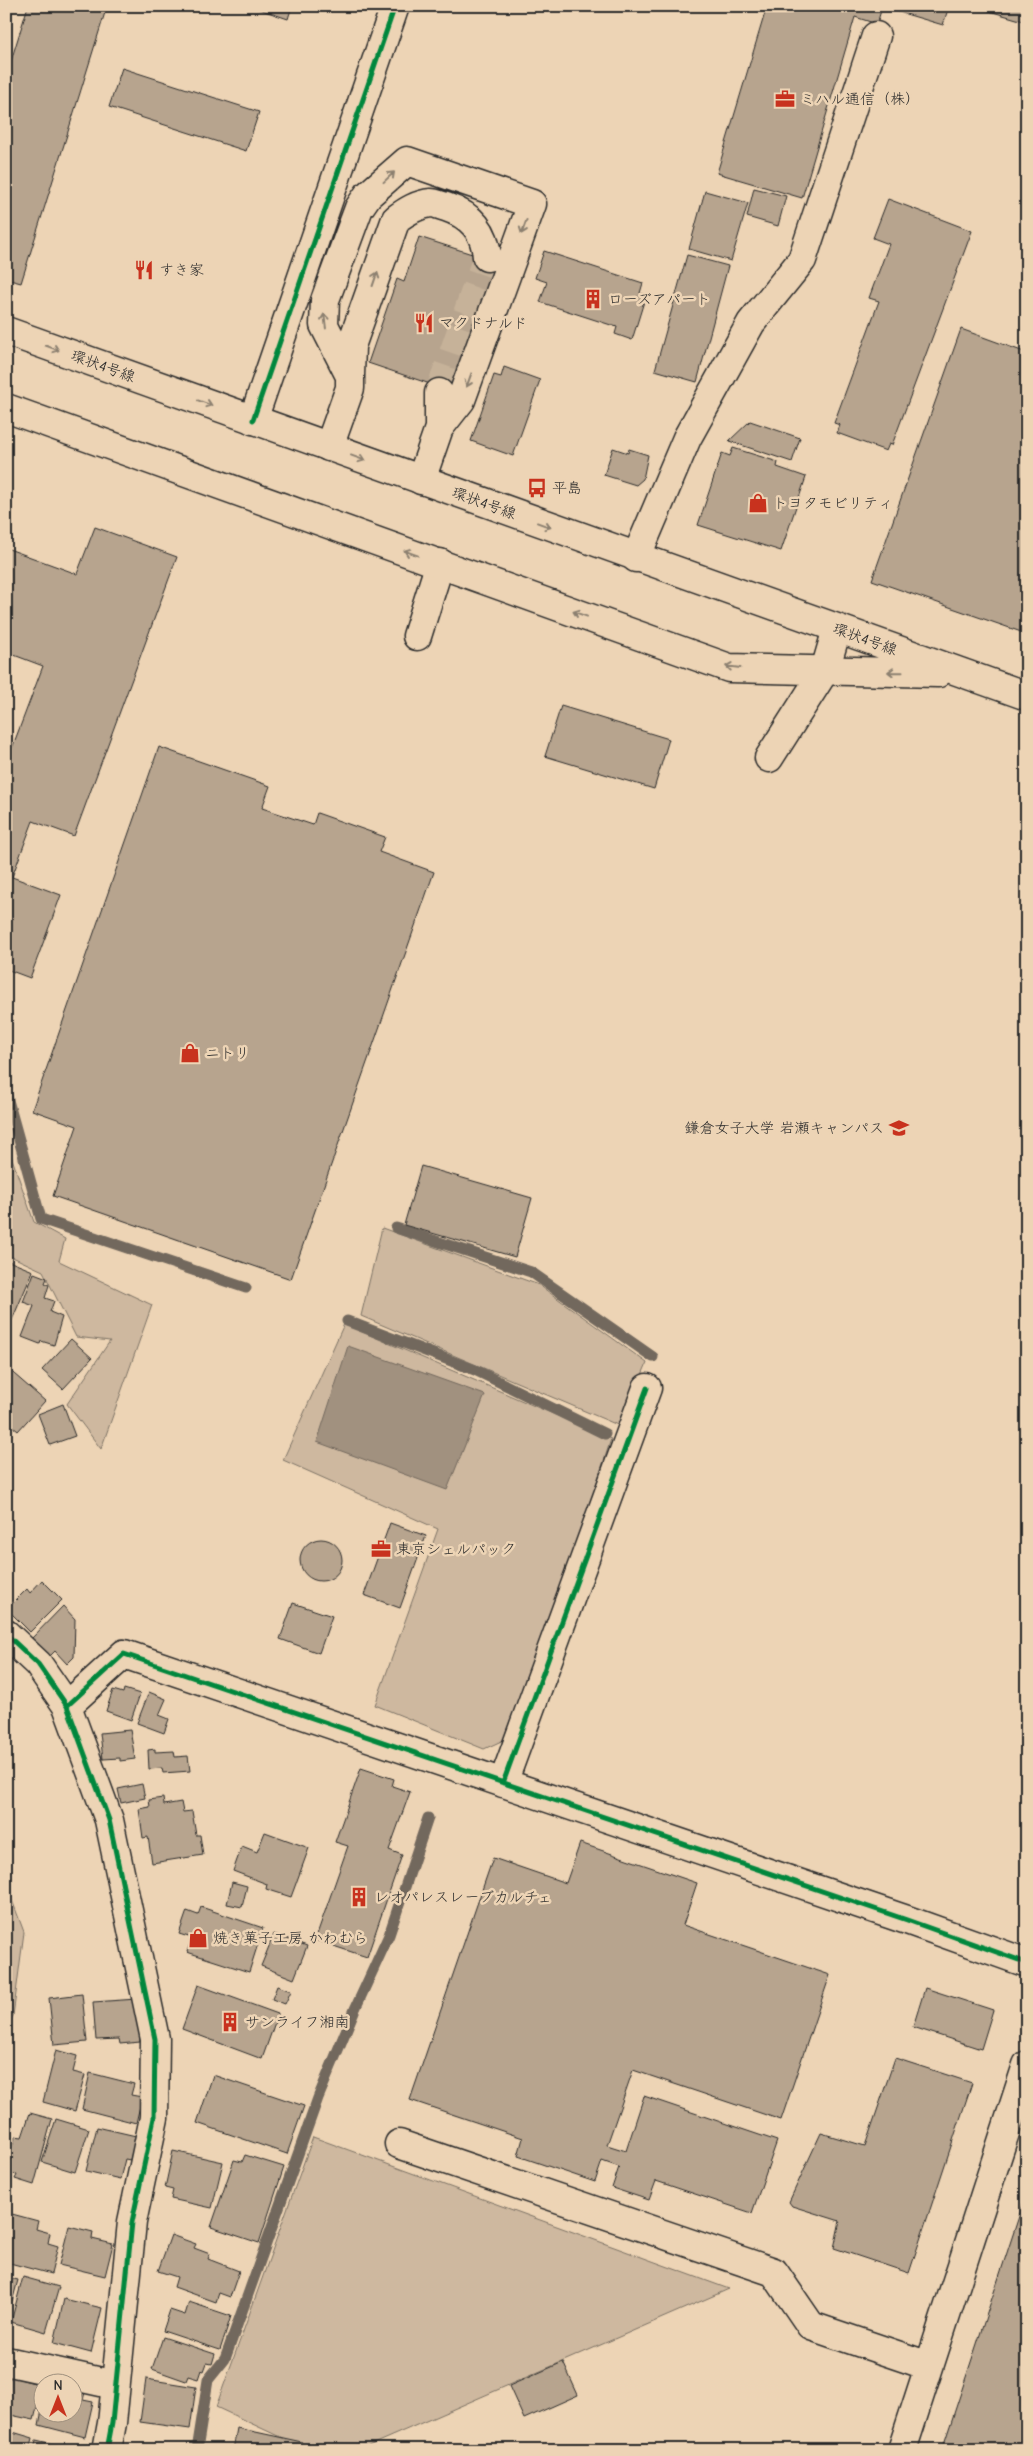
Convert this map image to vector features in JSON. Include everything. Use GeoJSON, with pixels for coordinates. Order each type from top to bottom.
{"type":"FeatureCollection","features":[{"type":"Feature","properties":{"kind":"street"},"geometry":{"type":"LineString","coordinates":[[253,420],[395,6]]}},
{"type":"Feature","properties":{"kind":"street"},"geometry":{"type":"LineString","coordinates":[[636,558],[687,438],[751,323],[802,260],[876,36]]}},
{"type":"Feature","properties":{"kind":"street"},"geometry":{"type":"LineString","coordinates":[[350,376],[324,325],[325,300],[359,208],[368,195],[407,161],[532,204],[462,400],[439,428]]}},
{"type":"Feature","properties":{"kind":"street"},"geometry":{"type":"LineString","coordinates":[[328,447],[350,388],[352,346],[396,219],[409,209],[432,203],[452,209],[468,218],[477,227],[484,238],[487,257]]}},
{"type":"Feature","properties":{"kind":"street","name":"環状4号線"},"geometry":{"type":"LineString","coordinates":[[6,331],[636,558],[1027,696]]}},
{"type":"Feature","properties":{"kind":"street"},"geometry":{"type":"LineString","coordinates":[[421,480],[439,428],[439,393]]}},
{"type":"Feature","properties":{"kind":"street","name":"環状4号線"},"geometry":{"type":"LineString","coordinates":[[6,408],[729,668],[962,673]]}},
{"type":"Feature","properties":{"kind":"street"},"geometry":{"type":"LineString","coordinates":[[417,636],[440,563]]}},
{"type":"Feature","properties":{"kind":"street"},"geometry":{"type":"LineString","coordinates":[[769,758],[825,670],[837,629]]}},
{"type":"Feature","properties":{"kind":"street"},"geometry":{"type":"LineString","coordinates":[[503,1783],[647,1388]]}},
{"type":"Feature","properties":{"kind":"street"},"geometry":{"type":"LineString","coordinates":[[6,1634],[38,1664],[67,1706],[109,1820],[155,2039],[154,2118],[132,2222],[107,2450]]}},
{"type":"Feature","properties":{"kind":"street"},"geometry":{"type":"LineString","coordinates":[[67,1706],[124,1654],[1027,1963]]}},
{"type":"Feature","properties":{"kind":"street"},"geometry":{"type":"LineString","coordinates":[[902,2450],[1027,2065]]}},
{"type":"Feature","properties":{"kind":"street"},"geometry":{"type":"LineString","coordinates":[[399,2144],[774,2272],[811,2326],[929,2366]]}},
{"type":"Feature","properties":{"kind":"street"},"geometry":{"type":"LineString","coordinates":[[6,2362],[115,2385]]}},
{"type":"Feature","properties":{"kind":"shaded area"},"geometry":{"type":"Polygon","coordinates":[[[6,1141],[34,1222],[65,1239],[59,1261],[152,1305],[101,1449],[67,1404],[110,1341],[76,1337],[43,1271],[6,1254],[6,1141]]]}},
{"type":"Feature","properties":{"kind":"shaded area"},"geometry":{"type":"Polygon","coordinates":[[[382,1228],[539,1285],[647,1363],[620,1426],[361,1316],[382,1228]]]}},
{"type":"Feature","properties":{"kind":"shaded area"},"geometry":{"type":"Polygon","coordinates":[[[344,1324],[611,1439],[562,1589],[508,1738],[484,1749],[375,1705],[438,1529],[283,1460],[344,1324]]]}},
{"type":"Feature","properties":{"kind":"shaded area"},"geometry":{"type":"Polygon","coordinates":[[[348,1346],[485,1395],[447,1490],[317,1442],[348,1346]]]}},
{"type":"Feature","properties":{"kind":"shaded area"},"geometry":{"type":"Polygon","coordinates":[[[6,1884],[24,1932],[13,2016],[6,2030],[6,1884]]]}},
{"type":"Feature","properties":{"kind":"shaded area"},"geometry":{"type":"Polygon","coordinates":[[[313,2137],[729,2289],[364,2448],[365,2450],[308,2450],[216,2407],[313,2137]]]}},
{"type":"Feature","properties":{"kind":"building"},"geometry":{"type":"Polygon","coordinates":[[[28,6],[107,6],[21,283],[6,279],[6,77],[28,6]]]}},
{"type":"Feature","properties":{"kind":"building"},"geometry":{"type":"Polygon","coordinates":[[[250,6],[292,6],[288,19],[250,6]]]}},
{"type":"Feature","properties":{"kind":"building","name":"ミハル通信（株）"},"geometry":{"type":"Polygon","coordinates":[[[767,6],[949,6],[943,25],[882,7],[877,24],[855,17],[802,198],[717,173],[767,6]]]}},
{"type":"Feature","properties":{"kind":"building"},"geometry":{"type":"Polygon","coordinates":[[[972,6],[1027,6],[1027,22],[972,6]]]}},
{"type":"Feature","properties":{"kind":"building"},"geometry":{"type":"Polygon","coordinates":[[[122,68],[259,112],[246,151],[109,107],[122,68]]]}},
{"type":"Feature","properties":{"kind":"building"},"geometry":{"type":"Polygon","coordinates":[[[754,188],[786,196],[778,226],[747,217],[754,188]]]}},
{"type":"Feature","properties":{"kind":"building"},"geometry":{"type":"Polygon","coordinates":[[[705,191],[748,203],[731,261],[689,249],[705,191]]]}},
{"type":"Feature","properties":{"kind":"building"},"geometry":{"type":"Polygon","coordinates":[[[888,199],[972,231],[892,445],[889,444],[886,451],[837,433],[840,425],[834,423],[879,301],[869,298],[889,244],[873,238],[888,199]]]}},
{"type":"Feature","properties":{"kind":"building"},"geometry":{"type":"Polygon","coordinates":[[[419,237],[497,262],[454,392],[368,363],[397,279],[404,282],[419,237]]]}},
{"type":"Feature","properties":{"kind":"building","name":"ローズアパート"},"geometry":{"type":"Polygon","coordinates":[[[544,251],[643,283],[640,293],[646,295],[632,340],[615,334],[617,327],[540,302],[547,282],[535,278],[544,251]]]}},
{"type":"Feature","properties":{"kind":"building"},"geometry":{"type":"Polygon","coordinates":[[[687,255],[728,266],[697,382],[655,370],[687,255]]]}},
{"type":"Feature","properties":{"kind":"building"},"geometry":{"type":"Polygon","coordinates":[[[961,329],[1027,353],[1027,634],[872,580],[961,329]]]}},
{"type":"Feature","properties":{"kind":"building"},"geometry":{"type":"Polygon","coordinates":[[[504,367],[540,380],[513,456],[471,441],[494,375],[501,377],[504,367]]]}},
{"type":"Feature","properties":{"kind":"building"},"geometry":{"type":"Polygon","coordinates":[[[750,421],[800,438],[792,462],[729,441],[750,421]]]}},
{"type":"Feature","properties":{"kind":"building"},"geometry":{"type":"Polygon","coordinates":[[[613,448],[628,453],[629,449],[648,455],[643,479],[636,485],[604,475],[613,448]]]}},
{"type":"Feature","properties":{"kind":"building"},"geometry":{"type":"Polygon","coordinates":[[[733,448],[778,462],[777,467],[806,477],[781,551],[698,525],[722,453],[730,456],[733,448]]]}},
{"type":"Feature","properties":{"kind":"building"},"geometry":{"type":"Polygon","coordinates":[[[95,527],[177,557],[74,836],[33,821],[12,877],[61,895],[30,978],[6,969],[6,764],[43,666],[6,652],[6,548],[77,574],[95,527]]]}},
{"type":"Feature","properties":{"kind":"building"},"geometry":{"type":"Polygon","coordinates":[[[561,706],[669,739],[654,789],[545,756],[561,706]]]}},
{"type":"Feature","properties":{"kind":"building"},"geometry":{"type":"Polygon","coordinates":[[[159,747],[270,786],[262,808],[313,825],[317,813],[385,837],[379,852],[434,872],[291,1279],[53,1196],[77,1126],[32,1110],[159,747]]]}},
{"type":"Feature","properties":{"kind":"building"},"geometry":{"type":"Polygon","coordinates":[[[421,1166],[532,1198],[515,1257],[404,1225],[421,1166]]]}},
{"type":"Feature","properties":{"kind":"building"},"geometry":{"type":"Polygon","coordinates":[[[6,1260],[33,1271],[12,1320],[6,1317],[6,1260]]]}},
{"type":"Feature","properties":{"kind":"building"},"geometry":{"type":"Polygon","coordinates":[[[34,1273],[47,1278],[45,1283],[49,1285],[45,1298],[54,1301],[50,1312],[62,1317],[54,1345],[41,1341],[40,1344],[22,1337],[34,1306],[23,1302],[34,1273]]]}},
{"type":"Feature","properties":{"kind":"building"},"geometry":{"type":"Polygon","coordinates":[[[71,1339],[92,1358],[63,1389],[42,1370],[71,1339]]]}},
{"type":"Feature","properties":{"kind":"building"},"geometry":{"type":"Polygon","coordinates":[[[6,1367],[45,1401],[18,1431],[6,1421],[6,1367]]]}},
{"type":"Feature","properties":{"kind":"building"},"geometry":{"type":"Polygon","coordinates":[[[63,1404],[75,1436],[50,1445],[38,1414],[63,1404]]]}},
{"type":"Feature","properties":{"kind":"building"},"geometry":{"type":"Polygon","coordinates":[[[390,1523],[426,1536],[400,1608],[364,1595],[390,1523]]]}},
{"type":"Feature","properties":{"kind":"building"},"geometry":{"type":"Polygon","coordinates":[[[317,1539],[325,1539],[336,1545],[342,1560],[336,1575],[325,1581],[317,1581],[306,1575],[300,1564],[300,1556],[306,1545],[317,1539]]]}},
{"type":"Feature","properties":{"kind":"building"},"geometry":{"type":"Polygon","coordinates":[[[42,1580],[62,1600],[30,1632],[7,1609],[27,1589],[30,1593],[42,1580]]]}},
{"type":"Feature","properties":{"kind":"building"},"geometry":{"type":"Polygon","coordinates":[[[293,1603],[332,1616],[319,1653],[280,1639],[293,1603]]]}},
{"type":"Feature","properties":{"kind":"building"},"geometry":{"type":"Polygon","coordinates":[[[63,1606],[75,1619],[74,1657],[67,1664],[55,1651],[49,1657],[31,1639],[63,1606]]]}},
{"type":"Feature","properties":{"kind":"building"},"geometry":{"type":"Polygon","coordinates":[[[124,1689],[140,1694],[131,1720],[106,1711],[113,1690],[123,1693],[124,1689]]]}},
{"type":"Feature","properties":{"kind":"building"},"geometry":{"type":"Polygon","coordinates":[[[149,1692],[166,1699],[159,1715],[169,1719],[164,1733],[137,1723],[149,1692]]]}},
{"type":"Feature","properties":{"kind":"building"},"geometry":{"type":"Polygon","coordinates":[[[130,1730],[135,1759],[120,1761],[120,1758],[103,1759],[100,1733],[130,1730]]]}},
{"type":"Feature","properties":{"kind":"building"},"geometry":{"type":"Polygon","coordinates":[[[155,1749],[155,1752],[174,1751],[175,1757],[188,1756],[190,1771],[163,1773],[162,1768],[149,1769],[148,1750],[155,1749]]]}},
{"type":"Feature","properties":{"kind":"building","name":"レオパレスレーブカルチェ"},"geometry":{"type":"Polygon","coordinates":[[[361,1768],[394,1779],[392,1786],[410,1792],[389,1850],[402,1855],[367,1957],[315,1940],[348,1846],[335,1842],[361,1768]]]}},
{"type":"Feature","properties":{"kind":"building"},"geometry":{"type":"Polygon","coordinates":[[[142,1784],[145,1798],[121,1803],[118,1789],[142,1784]]]}},
{"type":"Feature","properties":{"kind":"building"},"geometry":{"type":"Polygon","coordinates":[[[163,1798],[164,1805],[181,1802],[183,1812],[192,1811],[196,1835],[200,1835],[203,1855],[152,1863],[148,1837],[143,1838],[139,1809],[150,1807],[149,1800],[163,1798]]]}},
{"type":"Feature","properties":{"kind":"building"},"geometry":{"type":"Polygon","coordinates":[[[265,1832],[309,1848],[291,1897],[266,1889],[267,1884],[233,1871],[242,1846],[257,1852],[265,1832]]]}},
{"type":"Feature","properties":{"kind":"building"},"geometry":{"type":"Polygon","coordinates":[[[580,1843],[697,1883],[683,1925],[830,1975],[781,2120],[633,2070],[607,2145],[626,2151],[644,2096],[777,2141],[752,2213],[656,2181],[649,2200],[612,2188],[619,2167],[602,2161],[595,2182],[518,2156],[523,2138],[410,2100],[493,1858],[566,1883],[580,1843]]]}},
{"type":"Feature","properties":{"kind":"building"},"geometry":{"type":"Polygon","coordinates":[[[232,1882],[247,1886],[242,1907],[227,1904],[232,1882]]]}},
{"type":"Feature","properties":{"kind":"building"},"geometry":{"type":"Polygon","coordinates":[[[201,1907],[263,1928],[249,1972],[187,1952],[192,1938],[179,1934],[187,1911],[198,1915],[201,1907]]]}},
{"type":"Feature","properties":{"kind":"building"},"geometry":{"type":"Polygon","coordinates":[[[274,1934],[307,1946],[294,1979],[261,1966],[274,1934]]]}},
{"type":"Feature","properties":{"kind":"building","name":"サンライフ湘南"},"geometry":{"type":"Polygon","coordinates":[[[198,1985],[278,2014],[262,2059],[182,2029],[198,1985]]]}},
{"type":"Feature","properties":{"kind":"building"},"geometry":{"type":"Polygon","coordinates":[[[277,1986],[291,1991],[285,2004],[272,1999],[277,1986]]]}},
{"type":"Feature","properties":{"kind":"building"},"geometry":{"type":"Polygon","coordinates":[[[925,1988],[993,2010],[981,2049],[913,2027],[925,1988]]]}},
{"type":"Feature","properties":{"kind":"building"},"geometry":{"type":"Polygon","coordinates":[[[82,1994],[87,2042],[54,2045],[49,1998],[82,1994]]]}},
{"type":"Feature","properties":{"kind":"building"},"geometry":{"type":"Polygon","coordinates":[[[137,1999],[140,2042],[120,2044],[119,2039],[96,2040],[93,2002],[137,1999]]]}},
{"type":"Feature","properties":{"kind":"building"},"geometry":{"type":"Polygon","coordinates":[[[56,2050],[77,2056],[73,2072],[85,2075],[75,2111],[43,2102],[56,2050]]]}},
{"type":"Feature","properties":{"kind":"building"},"geometry":{"type":"Polygon","coordinates":[[[895,2058],[972,2083],[909,2273],[834,2248],[840,2221],[792,2206],[789,2202],[821,2133],[865,2146],[895,2058]]]}},
{"type":"Feature","properties":{"kind":"building"},"geometry":{"type":"Polygon","coordinates":[[[90,2073],[134,2084],[131,2095],[142,2097],[136,2123],[82,2109],[90,2073]]]}},
{"type":"Feature","properties":{"kind":"building"},"geometry":{"type":"Polygon","coordinates":[[[213,2075],[304,2106],[287,2154],[197,2123],[213,2075]]]}},
{"type":"Feature","properties":{"kind":"building"},"geometry":{"type":"Polygon","coordinates":[[[30,2113],[52,2119],[34,2185],[15,2179],[17,2175],[6,2172],[6,2154],[10,2155],[15,2136],[22,2137],[30,2113]]]}},
{"type":"Feature","properties":{"kind":"building"},"geometry":{"type":"Polygon","coordinates":[[[56,2119],[89,2129],[75,2172],[42,2162],[56,2119]]]}},
{"type":"Feature","properties":{"kind":"building"},"geometry":{"type":"Polygon","coordinates":[[[97,2127],[136,2136],[130,2160],[125,2159],[120,2179],[86,2171],[97,2127]]]}},
{"type":"Feature","properties":{"kind":"building"},"geometry":{"type":"Polygon","coordinates":[[[173,2151],[223,2162],[212,2208],[171,2199],[173,2190],[165,2188],[173,2151]]]}},
{"type":"Feature","properties":{"kind":"building"},"geometry":{"type":"Polygon","coordinates":[[[245,2155],[284,2167],[259,2243],[211,2227],[234,2160],[242,2162],[245,2155]]]}},
{"type":"Feature","properties":{"kind":"building"},"geometry":{"type":"Polygon","coordinates":[[[1027,2192],[1027,2450],[942,2450],[1027,2192]]]}},
{"type":"Feature","properties":{"kind":"building"},"geometry":{"type":"Polygon","coordinates":[[[12,2214],[38,2221],[36,2229],[50,2233],[48,2243],[58,2246],[51,2274],[6,2262],[6,2237],[12,2214]]]}},
{"type":"Feature","properties":{"kind":"building"},"geometry":{"type":"Polygon","coordinates":[[[69,2226],[93,2232],[92,2239],[113,2244],[105,2276],[59,2265],[69,2226]]]}},
{"type":"Feature","properties":{"kind":"building"},"geometry":{"type":"Polygon","coordinates":[[[171,2235],[196,2244],[194,2248],[210,2254],[208,2259],[239,2271],[230,2297],[219,2293],[216,2302],[174,2287],[177,2277],[158,2271],[171,2235]]]}},
{"type":"Feature","properties":{"kind":"building"},"geometry":{"type":"Polygon","coordinates":[[[6,2277],[18,2280],[12,2302],[8,2301],[6,2308],[6,2277]]]}},
{"type":"Feature","properties":{"kind":"building"},"geometry":{"type":"Polygon","coordinates":[[[23,2277],[59,2287],[46,2332],[11,2322],[23,2277]]]}},
{"type":"Feature","properties":{"kind":"building"},"geometry":{"type":"Polygon","coordinates":[[[64,2299],[102,2308],[91,2353],[54,2343],[64,2299]]]}},
{"type":"Feature","properties":{"kind":"building"},"geometry":{"type":"Polygon","coordinates":[[[189,2302],[231,2316],[220,2350],[163,2331],[170,2310],[185,2315],[189,2302]]]}},
{"type":"Feature","properties":{"kind":"building"},"geometry":{"type":"Polygon","coordinates":[[[163,2337],[215,2354],[212,2364],[207,2363],[204,2371],[201,2370],[198,2379],[188,2376],[186,2381],[152,2369],[163,2337]]]}},
{"type":"Feature","properties":{"kind":"building"},"geometry":{"type":"Polygon","coordinates":[[[563,2362],[578,2395],[524,2419],[509,2386],[563,2362]]]}},
{"type":"Feature","properties":{"kind":"building"},"geometry":{"type":"Polygon","coordinates":[[[12,2377],[32,2382],[32,2420],[6,2414],[6,2381],[12,2377]]]}},
{"type":"Feature","properties":{"kind":"building"},"geometry":{"type":"Polygon","coordinates":[[[146,2379],[196,2387],[190,2429],[140,2422],[146,2379]]]}},
{"type":"Feature","properties":{"kind":"building"},"geometry":{"type":"Polygon","coordinates":[[[82,2391],[85,2392],[83,2400],[93,2402],[85,2437],[39,2425],[82,2424],[82,2391]]]}},
{"type":"Feature","properties":{"kind":"building"},"geometry":{"type":"Polygon","coordinates":[[[237,2428],[302,2442],[300,2450],[233,2450],[237,2428]]]}},
{"type":"Feature","properties":{"kind":"building"},"geometry":{"type":"Polygon","coordinates":[[[6,2430],[33,2438],[30,2450],[6,2450],[6,2430]]]}},
{"type":"Feature","properties":{"kind":"building"},"geometry":{"type":"Polygon","coordinates":[[[36,2440],[79,2450],[34,2450],[36,2440]]]}},
{"type":"Feature","properties":{"kind":"waterway"},"geometry":{"type":"LineString","coordinates":[[6,1093],[41,1219],[246,1288]]}},
{"type":"Feature","properties":{"kind":"waterway"},"geometry":{"type":"LineString","coordinates":[[396,1228],[531,1272],[653,1357]]}},
{"type":"Feature","properties":{"kind":"waterway"},"geometry":{"type":"LineString","coordinates":[[347,1321],[475,1370],[605,1434]]}},
{"type":"Feature","properties":{"kind":"waterway"},"geometry":{"type":"LineString","coordinates":[[197,2450],[208,2380],[225,2359],[318,2098],[355,2009],[389,1935],[428,1818]]}},
{"type":"Feature","properties":{"kind":"tunnel"},"geometry":{"type":"LineString","coordinates":[[439,393],[487,257]]}},
{"type":"Feature","properties":{"kind":"cycle path"},"geometry":{"type":"LineString","coordinates":[[253,420],[395,6]]}},
{"type":"Feature","properties":{"kind":"cycle path"},"geometry":{"type":"LineString","coordinates":[[503,1783],[647,1388]]}},
{"type":"Feature","properties":{"kind":"cycle path"},"geometry":{"type":"LineString","coordinates":[[6,1634],[38,1664],[67,1706],[109,1820],[155,2039],[154,2118],[132,2222],[112,2423],[107,2450]]}},
{"type":"Feature","properties":{"kind":"cycle path"},"geometry":{"type":"LineString","coordinates":[[67,1706],[124,1654],[907,1920],[1027,1963]]}},
{"type":"Feature","properties":{"kind":"place","name":"ミハル通信（株）"},"geometry":{"type":"Point","coordinates":[785,99]}},
{"type":"Feature","properties":{"kind":"place","name":"すき家"},"geometry":{"type":"Point","coordinates":[144,270]}},
{"type":"Feature","properties":{"kind":"place","name":"ローズアパート"},"geometry":{"type":"Point","coordinates":[593,299]}},
{"type":"Feature","properties":{"kind":"place","name":"マクドナルド"},"geometry":{"type":"Point","coordinates":[424,323]}},
{"type":"Feature","properties":{"kind":"place","name":"平島"},"geometry":{"type":"Point","coordinates":[537,488]}},
{"type":"Feature","properties":{"kind":"place","name":"トヨタモビリティ"},"geometry":{"type":"Point","coordinates":[758,503]}},
{"type":"Feature","properties":{"kind":"place","name":"ニトリ"},"geometry":{"type":"Point","coordinates":[190,1053]}},
{"type":"Feature","properties":{"kind":"place","name":"鎌倉女子大学 岩瀬キャンパス"},"geometry":{"type":"Point","coordinates":[899,1128]}},
{"type":"Feature","properties":{"kind":"place","name":"東京シェルパック"},"geometry":{"type":"Point","coordinates":[381,1549]}},
{"type":"Feature","properties":{"kind":"place","name":"レオパレスレーブカルチェ"},"geometry":{"type":"Point","coordinates":[359,1897]}},
{"type":"Feature","properties":{"kind":"place","name":"焼き菓子工房 かわむら"},"geometry":{"type":"Point","coordinates":[198,1938]}},
{"type":"Feature","properties":{"kind":"place","name":"サンライフ湘南"},"geometry":{"type":"Point","coordinates":[230,2022]}}]}
